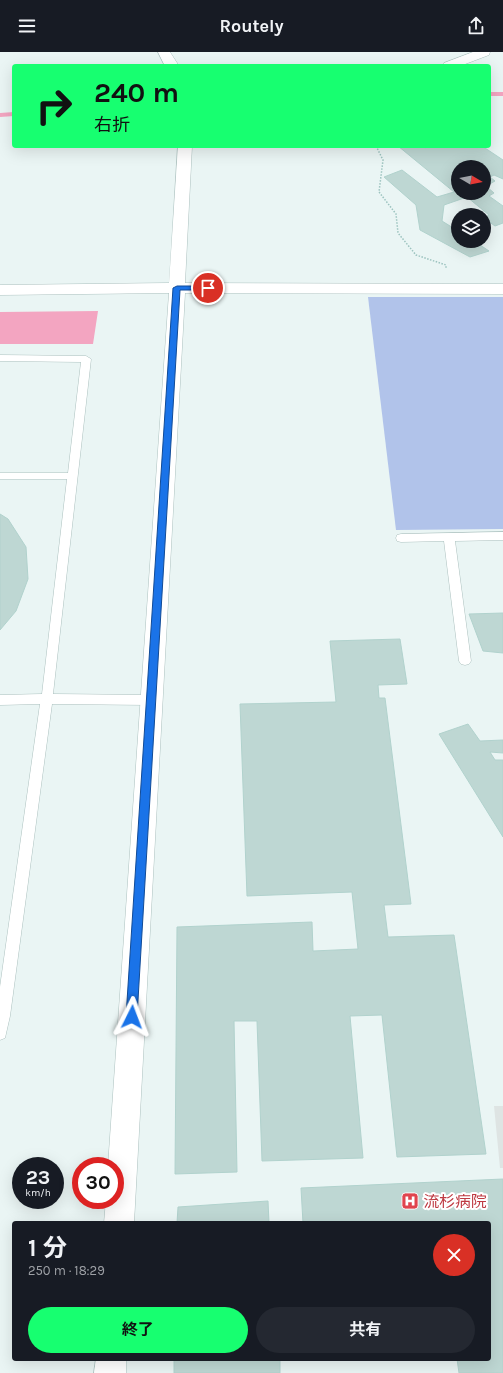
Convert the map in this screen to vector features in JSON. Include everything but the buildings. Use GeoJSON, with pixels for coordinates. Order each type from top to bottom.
{"type":"FeatureCollection","features":[{"type":"Feature","properties":{"kind":"street"},"geometry":{"type":"LineString","coordinates":[[164,52],[171,64]]}},
{"type":"Feature","properties":{"kind":"street"},"geometry":{"type":"LineString","coordinates":[[454,64],[484,52]]}},
{"type":"Feature","properties":{"kind":"street"},"geometry":{"type":"LineString","coordinates":[[119,1221],[185,148]]}},
{"type":"Feature","properties":{"kind":"street"},"geometry":{"type":"LineString","coordinates":[[0,290],[177,288],[503,289]]}},
{"type":"Feature","properties":{"kind":"street"},"geometry":{"type":"LineString","coordinates":[[110,1361],[110,1373]]}},
{"type":"Feature","properties":{"kind":"lane"},"geometry":{"type":"LineString","coordinates":[[0,358],[86,359],[47,699],[1,1016],[0,1033]]}},
{"type":"Feature","properties":{"kind":"lane"},"geometry":{"type":"LineString","coordinates":[[0,476],[72,476]]}},
{"type":"Feature","properties":{"kind":"lane"},"geometry":{"type":"LineString","coordinates":[[401,538],[503,536]]}},
{"type":"Feature","properties":{"kind":"lane"},"geometry":{"type":"LineString","coordinates":[[449,537],[465,661]]}},
{"type":"Feature","properties":{"kind":"lane"},"geometry":{"type":"LineString","coordinates":[[0,700],[151,700]]}},
{"type":"Feature","properties":{"kind":"path"},"geometry":{"type":"LineString","coordinates":[[377,148],[383,160],[379,192],[396,214],[398,233],[416,255],[446,265],[447,289]]}},
{"type":"Feature","properties":{"kind":"shaded area"},"geometry":{"type":"Polygon","coordinates":[[[368,297],[503,297],[503,529],[396,530],[368,297]]]}},
{"type":"Feature","properties":{"kind":"shaded area"},"geometry":{"type":"Polygon","coordinates":[[[98,311],[93,344],[0,344],[0,312],[98,311]]]}},
{"type":"Feature","properties":{"kind":"shaded area"},"geometry":{"type":"Polygon","coordinates":[[[494,1106],[503,1106],[503,1168],[500,1168],[494,1106]]]}},
{"type":"Feature","properties":{"kind":"waterway"},"geometry":{"type":"LineString","coordinates":[[491,94],[503,94]]}},
{"type":"Feature","properties":{"kind":"waterway"},"geometry":{"type":"LineString","coordinates":[[0,115],[12,114]]}},
{"type":"Feature","properties":{"kind":"place","name":"流杉病院"},"geometry":{"type":"Point","coordinates":[410,1201]}},
{"type":"Feature","properties":{"kind":"route"},"geometry":{"type":"LineString","coordinates":[[132,1017],[177,288],[208,288]]}}]}
